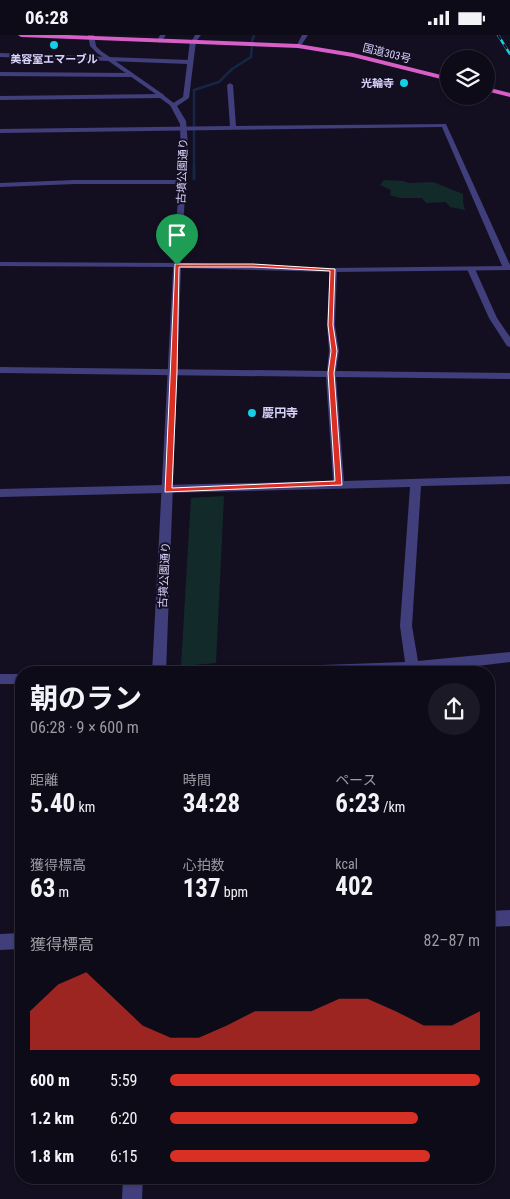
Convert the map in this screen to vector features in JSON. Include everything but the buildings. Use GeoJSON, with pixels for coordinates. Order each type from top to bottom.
{"type":"FeatureCollection","features":[{"type":"Feature","properties":{"kind":"highway","name":"国道303号"},"geometry":{"type":"LineString","coordinates":[[21,35],[195,39],[298,47],[359,56],[440,77]]}},
{"type":"Feature","properties":{"kind":"highway"},"geometry":{"type":"LineString","coordinates":[[495,91],[510,95]]}},
{"type":"Feature","properties":{"kind":"street"},"geometry":{"type":"LineString","coordinates":[[298,47],[305,35]]}},
{"type":"Feature","properties":{"kind":"street","name":"古墳公園通り"},"geometry":{"type":"LineString","coordinates":[[90,37],[93,45],[108,59],[172,105],[190,128],[183,182],[177,265],[174,372],[159,666]]}},
{"type":"Feature","properties":{"kind":"street"},"geometry":{"type":"LineString","coordinates":[[172,105],[186,98],[189,62],[195,39]]}},
{"type":"Feature","properties":{"kind":"street"},"geometry":{"type":"LineString","coordinates":[[0,55],[189,62]]}},
{"type":"Feature","properties":{"kind":"street"},"geometry":{"type":"LineString","coordinates":[[0,74],[131,75]]}},
{"type":"Feature","properties":{"kind":"street"},"geometry":{"type":"LineString","coordinates":[[230,85],[233,128]]}},
{"type":"Feature","properties":{"kind":"street"},"geometry":{"type":"LineString","coordinates":[[0,98],[162,96]]}},
{"type":"Feature","properties":{"kind":"street"},"geometry":{"type":"LineString","coordinates":[[0,131],[444,125],[509,268],[333,270],[253,266],[0,264]]}},
{"type":"Feature","properties":{"kind":"street"},"geometry":{"type":"LineString","coordinates":[[0,185],[75,182],[183,182]]}},
{"type":"Feature","properties":{"kind":"street"},"geometry":{"type":"LineString","coordinates":[[471,269],[493,318],[510,344]]}},
{"type":"Feature","properties":{"kind":"street"},"geometry":{"type":"LineString","coordinates":[[333,270],[330,325],[334,351],[331,373],[339,484]]}},
{"type":"Feature","properties":{"kind":"street"},"geometry":{"type":"LineString","coordinates":[[0,370],[510,375]]}},
{"type":"Feature","properties":{"kind":"street"},"geometry":{"type":"LineString","coordinates":[[0,493],[339,484],[416,484],[510,480]]}},
{"type":"Feature","properties":{"kind":"street"},"geometry":{"type":"LineString","coordinates":[[412,666],[406,626],[416,484]]}},
{"type":"Feature","properties":{"kind":"street"},"geometry":{"type":"LineString","coordinates":[[443,666],[510,657]]}},
{"type":"Feature","properties":{"kind":"street"},"geometry":{"type":"LineString","coordinates":[[0,679],[15,679]]}},
{"type":"Feature","properties":{"kind":"street"},"geometry":{"type":"LineString","coordinates":[[495,919],[510,918]]}},
{"type":"Feature","properties":{"kind":"street"},"geometry":{"type":"LineString","coordinates":[[0,942],[15,941]]}},
{"type":"Feature","properties":{"kind":"street"},"geometry":{"type":"LineString","coordinates":[[132,1199],[133,1184]]}},
{"type":"Feature","properties":{"kind":"green space"},"geometry":{"type":"Polygon","coordinates":[[[384,180],[409,183],[433,182],[463,194],[465,210],[450,207],[446,202],[426,203],[422,198],[400,198],[390,195],[391,190],[380,185],[384,180]]]}},
{"type":"Feature","properties":{"kind":"green space"},"geometry":{"type":"Polygon","coordinates":[[[224,496],[216,663],[181,666],[191,498],[224,496]]]}},
{"type":"Feature","properties":{"kind":"waterway"},"geometry":{"type":"LineString","coordinates":[[252,41],[254,35]]}},
{"type":"Feature","properties":{"kind":"waterway"},"geometry":{"type":"LineString","coordinates":[[194,179],[194,90],[219,82],[232,69],[251,57],[252,46]]}},
{"type":"Feature","properties":{"kind":"railway"},"geometry":{"type":"LineString","coordinates":[[498,35],[510,54]]}},
{"type":"Feature","properties":{"kind":"place","name":"美容室エマーブル"},"geometry":{"type":"Point","coordinates":[54,45]}},
{"type":"Feature","properties":{"kind":"place","name":"光輪寺"},"geometry":{"type":"Point","coordinates":[404,83]}},
{"type":"Feature","properties":{"kind":"place","name":"慶円寺"},"geometry":{"type":"Point","coordinates":[252,413]}},
{"type":"Feature","properties":{"kind":"route"},"geometry":{"type":"LineString","coordinates":[[177,265],[333,270],[330,325],[334,351],[331,373],[339,484],[168,490],[177,265]]}}]}
